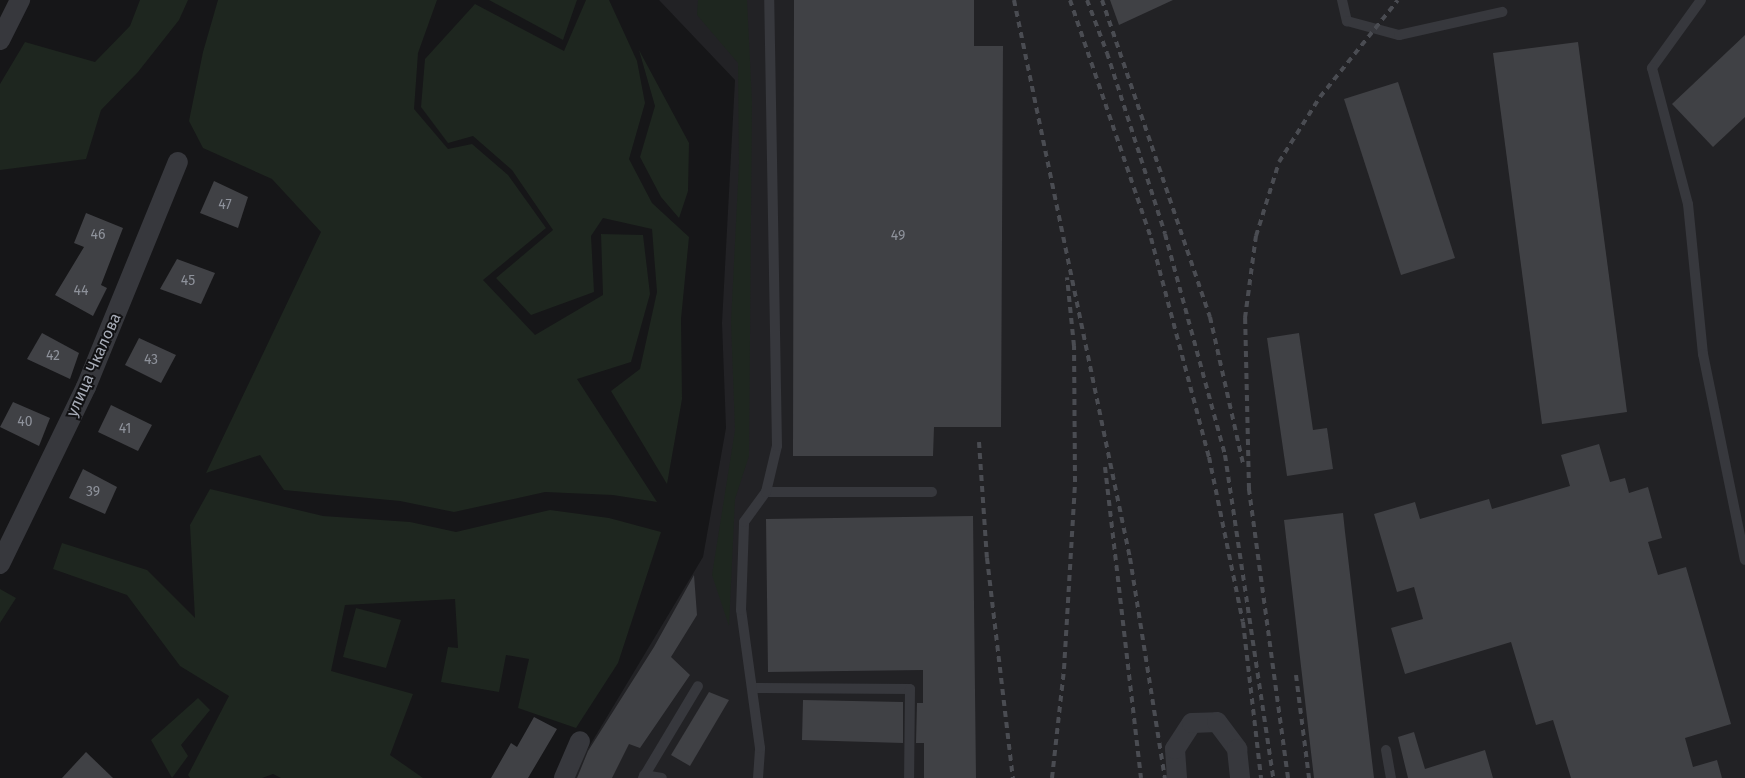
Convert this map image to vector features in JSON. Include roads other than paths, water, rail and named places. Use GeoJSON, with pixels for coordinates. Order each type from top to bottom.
{"type":"FeatureCollection","features":[{"type":"Feature","properties":{"kind":"street"},"geometry":{"type":"LineString","coordinates":[[0,40],[20,0]]}},
{"type":"Feature","properties":{"kind":"street","name":"улица Чкалова"},"geometry":{"type":"LineString","coordinates":[[0,564],[86,387],[178,162]]}},
{"type":"Feature","properties":{"kind":"street"},"geometry":{"type":"LineString","coordinates":[[1178,778],[1174,749],[1192,723],[1217,722],[1237,749],[1240,778]]}},
{"type":"Feature","properties":{"kind":"street"},"geometry":{"type":"LineString","coordinates":[[564,778],[580,741]]}},
{"type":"Feature","properties":{"kind":"lane"},"geometry":{"type":"LineString","coordinates":[[758,778],[760,748],[754,688],[741,610],[744,522],[766,492],[777,446],[769,0]]}},
{"type":"Feature","properties":{"kind":"lane"},"geometry":{"type":"LineString","coordinates":[[1342,0],[1347,21],[1399,35],[1502,12]]}},
{"type":"Feature","properties":{"kind":"lane"},"geometry":{"type":"LineString","coordinates":[[1701,0],[1652,68],[1688,204],[1703,354],[1745,560]]}},
{"type":"Feature","properties":{"kind":"lane"},"geometry":{"type":"LineString","coordinates":[[766,492],[932,492]]}},
{"type":"Feature","properties":{"kind":"lane"},"geometry":{"type":"LineString","coordinates":[[662,778],[643,776],[698,686]]}},
{"type":"Feature","properties":{"kind":"lane"},"geometry":{"type":"LineString","coordinates":[[754,688],[910,689],[908,778]]}},
{"type":"Feature","properties":{"kind":"lane"},"geometry":{"type":"LineString","coordinates":[[1386,750],[1391,778]]}},
{"type":"Feature","properties":{"kind":"railway"},"geometry":{"type":"LineString","coordinates":[[1014,0],[1130,558],[1165,778]]}},
{"type":"Feature","properties":{"kind":"railway"},"geometry":{"type":"LineString","coordinates":[[1070,0],[1151,238],[1209,457],[1243,622],[1261,778]]}},
{"type":"Feature","properties":{"kind":"railway"},"geometry":{"type":"LineString","coordinates":[[1087,0],[1107,53],[1165,234],[1225,455],[1273,778]]}},
{"type":"Feature","properties":{"kind":"railway"},"geometry":{"type":"LineString","coordinates":[[1102,0],[1210,317],[1243,463]]}},
{"type":"Feature","properties":{"kind":"railway"},"geometry":{"type":"LineString","coordinates":[[1288,778],[1249,489],[1245,318],[1256,236],[1279,162],[1320,97],[1398,0]]}},
{"type":"Feature","properties":{"kind":"railway"},"geometry":{"type":"LineString","coordinates":[[1052,778],[1064,669],[1075,482],[1074,346],[1067,277]]}},
{"type":"Feature","properties":{"kind":"railway"},"geometry":{"type":"LineString","coordinates":[[979,442],[987,558],[1013,778]]}},
{"type":"Feature","properties":{"kind":"railway"},"geometry":{"type":"LineString","coordinates":[[1105,467],[1141,778]]}},
{"type":"Feature","properties":{"kind":"railway"},"geometry":{"type":"LineString","coordinates":[[1296,675],[1309,778]]}}]}
